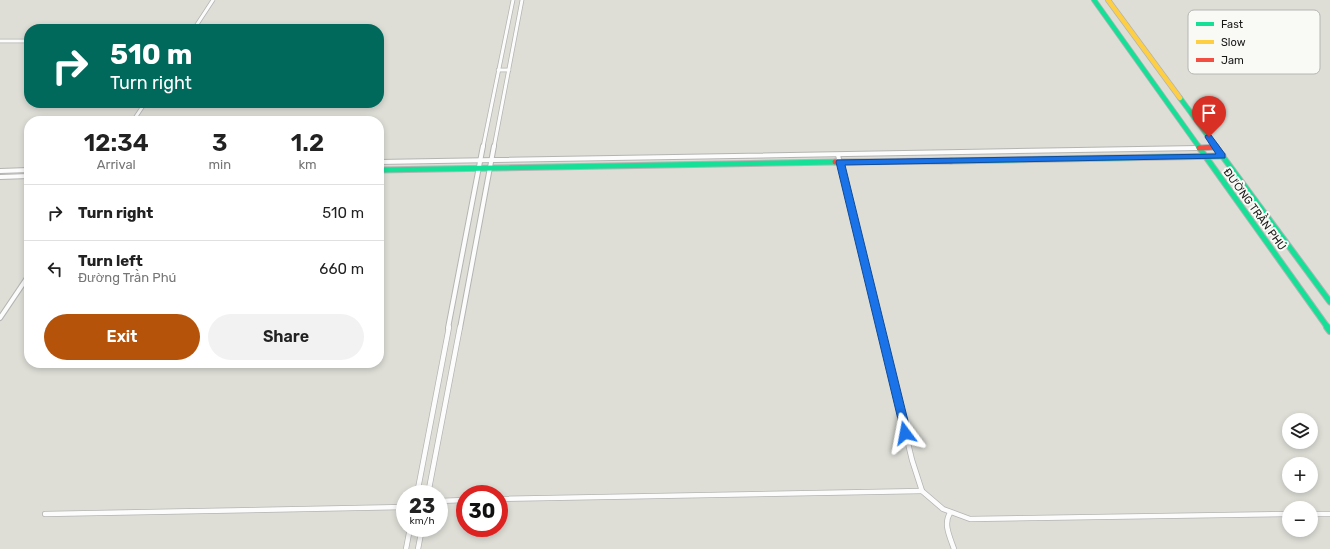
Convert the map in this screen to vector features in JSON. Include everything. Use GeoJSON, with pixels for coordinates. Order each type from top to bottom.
{"type":"FeatureCollection","features":[{"type":"Feature","properties":{"kind":"main road","name":"ĐƯỜNG TRẦN PHÚ"},"geometry":{"type":"LineString","coordinates":[[1094,0],[1330,331]]}},
{"type":"Feature","properties":{"kind":"main road","name":"ĐƯỜNG TRẦN PHÚ"},"geometry":{"type":"LineString","coordinates":[[1108,0],[1330,302]]}},
{"type":"Feature","properties":{"kind":"main road"},"geometry":{"type":"LineString","coordinates":[[1200,148],[1216,147]]}},
{"type":"Feature","properties":{"kind":"main road"},"geometry":{"type":"LineString","coordinates":[[384,170],[1222,156]]}},
{"type":"Feature","properties":{"kind":"street"},"geometry":{"type":"LineString","coordinates":[[197,24],[213,0]]}},
{"type":"Feature","properties":{"kind":"street"},"geometry":{"type":"LineString","coordinates":[[419,485],[478,168],[513,0]]}},
{"type":"Feature","properties":{"kind":"street"},"geometry":{"type":"LineString","coordinates":[[430,485],[522,0]]}},
{"type":"Feature","properties":{"kind":"street"},"geometry":{"type":"LineString","coordinates":[[0,41],[24,41]]}},
{"type":"Feature","properties":{"kind":"street"},"geometry":{"type":"LineString","coordinates":[[498,70],[509,70]]}},
{"type":"Feature","properties":{"kind":"street"},"geometry":{"type":"LineString","coordinates":[[384,162],[1200,148]]}},
{"type":"Feature","properties":{"kind":"street"},"geometry":{"type":"LineString","coordinates":[[1028,152],[1032,159]]}},
{"type":"Feature","properties":{"kind":"street"},"geometry":{"type":"LineString","coordinates":[[838,155],[912,460],[922,491],[937,504],[950,513],[970,519],[1282,514]]}},
{"type":"Feature","properties":{"kind":"street"},"geometry":{"type":"LineString","coordinates":[[670,158],[670,165]]}},
{"type":"Feature","properties":{"kind":"street"},"geometry":{"type":"LineString","coordinates":[[0,171],[24,170]]}},
{"type":"Feature","properties":{"kind":"street"},"geometry":{"type":"LineString","coordinates":[[0,177],[24,176]]}},
{"type":"Feature","properties":{"kind":"street"},"geometry":{"type":"LineString","coordinates":[[0,318],[24,282]]}},
{"type":"Feature","properties":{"kind":"street"},"geometry":{"type":"LineString","coordinates":[[508,499],[922,491]]}},
{"type":"Feature","properties":{"kind":"street"},"geometry":{"type":"LineString","coordinates":[[45,514],[396,506]]}},
{"type":"Feature","properties":{"kind":"street"},"geometry":{"type":"LineString","coordinates":[[950,513],[947,516],[947,523],[954,549]]}},
{"type":"Feature","properties":{"kind":"street"},"geometry":{"type":"LineString","coordinates":[[1318,514],[1330,514]]}},
{"type":"Feature","properties":{"kind":"street"},"geometry":{"type":"LineString","coordinates":[[406,549],[408,537]]}},
{"type":"Feature","properties":{"kind":"street"},"geometry":{"type":"LineString","coordinates":[[418,549],[420,537]]}},
{"type":"Feature","properties":{"kind":"shaded area"},"geometry":{"type":"Polygon","coordinates":[[[0,0],[1330,0],[1330,549],[0,549],[0,0]]]}},
{"type":"Feature","properties":{"kind":"traffic: fast"},"geometry":{"type":"LineString","coordinates":[[1094,0],[1330,331]]}},
{"type":"Feature","properties":{"kind":"traffic: fast"},"geometry":{"type":"LineString","coordinates":[[1180,98],[1330,302]]}},
{"type":"Feature","properties":{"kind":"traffic: fast"},"geometry":{"type":"LineString","coordinates":[[951,161],[1223,156]]}},
{"type":"Feature","properties":{"kind":"traffic: fast"},"geometry":{"type":"LineString","coordinates":[[384,170],[835,162]]}},
{"type":"Feature","properties":{"kind":"traffic: slow"},"geometry":{"type":"LineString","coordinates":[[1108,0],[1180,98]]}},
{"type":"Feature","properties":{"kind":"traffic: jam"},"geometry":{"type":"LineString","coordinates":[[1199,148],[1216,147]]}},
{"type":"Feature","properties":{"kind":"traffic: jam"},"geometry":{"type":"LineString","coordinates":[[835,162],[951,161]]}},
{"type":"Feature","properties":{"kind":"route"},"geometry":{"type":"LineString","coordinates":[[905,433],[840,162],[1222,156],[1209,137]]}}]}
